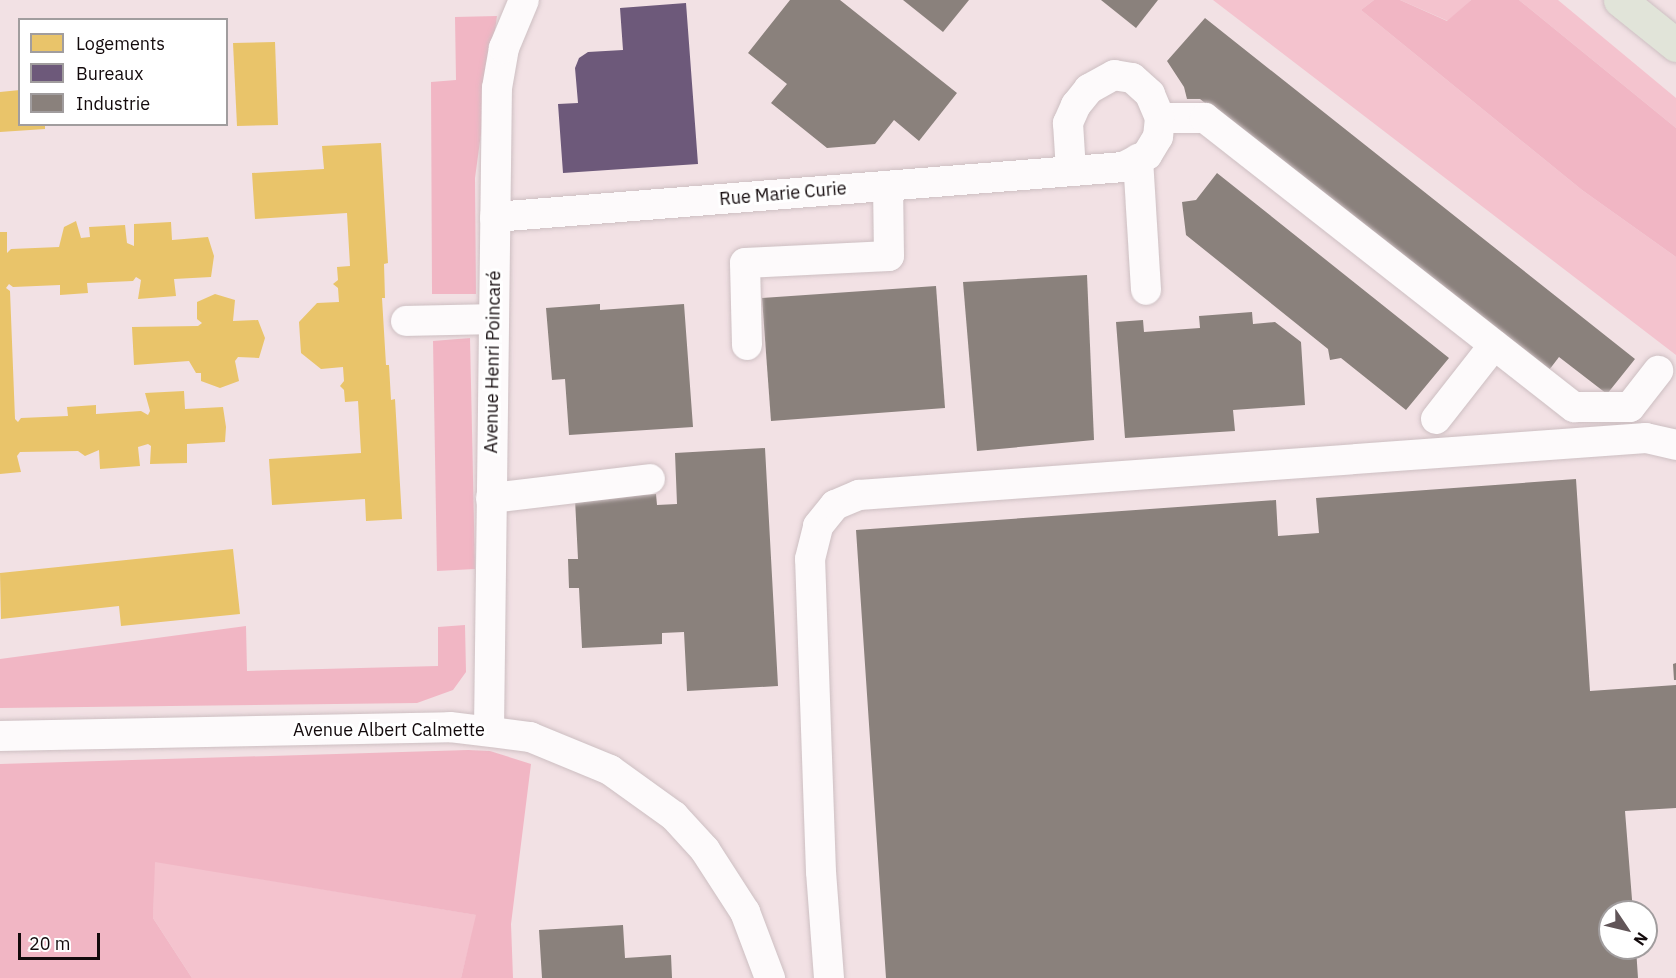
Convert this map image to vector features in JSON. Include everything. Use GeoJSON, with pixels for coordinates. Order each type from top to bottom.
{"type":"FeatureCollection","features":[{"type":"Feature","properties":{"kind":"highway"},"geometry":{"type":"LineString","coordinates":[[1620,0],[1676,45]]}},
{"type":"Feature","properties":{"kind":"street","name":"Avenue Henri Poincaré"},"geometry":{"type":"LineString","coordinates":[[489,730],[495,217],[500,65],[524,0]]}},
{"type":"Feature","properties":{"kind":"street"},"geometry":{"type":"LineString","coordinates":[[1071,171],[1068,123],[1089,89],[1114,75],[1132,78],[1149,94],[1160,118],[1158,137],[1147,155],[1138,159],[1146,290]]}},
{"type":"Feature","properties":{"kind":"street"},"geometry":{"type":"LineString","coordinates":[[1160,118],[1205,118],[1574,407],[1630,407],[1658,371]]}},
{"type":"Feature","properties":{"kind":"street","name":"Rue Marie Curie"},"geometry":{"type":"LineString","coordinates":[[495,217],[1071,171],[1123,166],[1138,159]]}},
{"type":"Feature","properties":{"kind":"street"},"geometry":{"type":"LineString","coordinates":[[747,345],[745,263],[890,256],[888,186]]}},
{"type":"Feature","properties":{"kind":"street"},"geometry":{"type":"LineString","coordinates":[[406,321],[494,319]]}},
{"type":"Feature","properties":{"kind":"street"},"geometry":{"type":"LineString","coordinates":[[1436,419],[1494,345]]}},
{"type":"Feature","properties":{"kind":"street"},"geometry":{"type":"LineString","coordinates":[[829,978],[821,872],[810,560],[818,526],[835,505],[859,495],[1646,438],[1676,445]]}},
{"type":"Feature","properties":{"kind":"street"},"geometry":{"type":"LineString","coordinates":[[491,498],[650,479]]}},
{"type":"Feature","properties":{"kind":"street","name":"Avenue Albert Calmette"},"geometry":{"type":"LineString","coordinates":[[0,736],[489,730],[530,737],[586,758],[633,784],[674,816],[705,850],[746,912],[770,978]]}},
{"type":"Feature","properties":{"kind":"shaded area"},"geometry":{"type":"Polygon","coordinates":[[[1213,0],[1374,0],[1361,10],[1582,190],[1676,257],[1676,355],[1213,0]]]}},
{"type":"Feature","properties":{"kind":"shaded area"},"geometry":{"type":"Polygon","coordinates":[[[1374,0],[1400,0],[1447,21],[1471,0],[1519,0],[1676,128],[1676,257],[1582,190],[1361,10],[1374,0]]]}},
{"type":"Feature","properties":{"kind":"shaded area"},"geometry":{"type":"Polygon","coordinates":[[[1400,0],[1471,0],[1448,21],[1400,0]]]}},
{"type":"Feature","properties":{"kind":"shaded area"},"geometry":{"type":"Polygon","coordinates":[[[1519,0],[1558,0],[1676,98],[1676,128],[1519,0]]]}},
{"type":"Feature","properties":{"kind":"shaded area"},"geometry":{"type":"Polygon","coordinates":[[[497,16],[475,178],[476,294],[432,294],[431,82],[456,80],[455,17],[497,16]]]}},
{"type":"Feature","properties":{"kind":"shaded area"},"geometry":{"type":"Polygon","coordinates":[[[470,338],[475,569],[437,571],[433,341],[470,338]]]}},
{"type":"Feature","properties":{"kind":"shaded area"},"geometry":{"type":"Polygon","coordinates":[[[465,625],[466,672],[453,690],[417,703],[0,708],[0,659],[246,626],[247,671],[438,666],[438,627],[465,625]]]}},
{"type":"Feature","properties":{"kind":"shaded area"},"geometry":{"type":"Polygon","coordinates":[[[490,751],[531,764],[511,924],[513,978],[461,978],[476,915],[155,862],[153,918],[192,978],[0,978],[0,764],[490,751]]]}},
{"type":"Feature","properties":{"kind":"shaded area"},"geometry":{"type":"Polygon","coordinates":[[[154,861],[477,915],[461,978],[192,978],[153,918],[154,861]]]}},
{"type":"Feature","properties":{"kind":"building: Logements"},"geometry":{"type":"Polygon","coordinates":[[[275,42],[278,125],[237,126],[233,43],[275,42]]]}},
{"type":"Feature","properties":{"kind":"building: Logements"},"geometry":{"type":"Polygon","coordinates":[[[18,90],[18,126],[45,126],[45,129],[0,132],[0,92],[18,90]]]}},
{"type":"Feature","properties":{"kind":"building: Logements"},"geometry":{"type":"Polygon","coordinates":[[[381,143],[388,263],[384,264],[385,298],[382,298],[386,365],[389,365],[391,400],[395,399],[402,519],[366,521],[365,499],[272,505],[269,459],[361,453],[358,401],[345,402],[344,390],[340,386],[344,381],[343,367],[321,369],[301,353],[299,322],[317,303],[339,302],[338,288],[333,284],[338,280],[337,267],[350,266],[347,213],[255,219],[252,173],[324,169],[322,146],[381,143]]]}},
{"type":"Feature","properties":{"kind":"building: Logements"},"geometry":{"type":"Polygon","coordinates":[[[76,221],[81,238],[90,237],[89,227],[125,225],[127,243],[134,246],[134,224],[171,222],[172,240],[208,237],[214,256],[211,277],[174,279],[176,296],[138,299],[141,280],[136,277],[133,281],[87,283],[88,293],[60,295],[60,285],[13,287],[9,284],[6,288],[10,291],[15,419],[18,422],[21,418],[68,416],[67,407],[96,405],[96,414],[141,411],[148,415],[150,411],[145,393],[184,391],[185,409],[223,407],[226,427],[225,442],[187,444],[187,463],[150,464],[151,446],[148,444],[138,447],[140,466],[100,469],[99,450],[85,456],[78,451],[20,452],[17,456],[21,472],[0,474],[0,232],[7,232],[7,253],[11,249],[59,247],[64,227],[76,221]]]}},
{"type":"Feature","properties":{"kind":"building: Logements"},"geometry":{"type":"Polygon","coordinates":[[[215,294],[235,300],[233,321],[258,320],[265,338],[259,358],[238,357],[235,361],[239,381],[220,388],[201,381],[201,373],[196,373],[189,361],[134,365],[132,327],[198,326],[202,323],[197,319],[197,302],[215,294]]]}},
{"type":"Feature","properties":{"kind":"building: Logements"},"geometry":{"type":"Polygon","coordinates":[[[233,549],[240,614],[121,626],[119,606],[1,619],[0,573],[233,549]]]}},
{"type":"Feature","properties":{"kind":"building: Bureaux"},"geometry":{"type":"Polygon","coordinates":[[[686,3],[698,164],[563,173],[558,104],[578,103],[575,68],[579,58],[588,52],[623,50],[620,8],[686,3]]]}},
{"type":"Feature","properties":{"kind":"building: Industrie"},"geometry":{"type":"Polygon","coordinates":[[[790,0],[840,0],[957,93],[919,141],[894,120],[875,144],[827,148],[771,103],[787,84],[748,53],[790,0]]]}},
{"type":"Feature","properties":{"kind":"building: Industrie"},"geometry":{"type":"Polygon","coordinates":[[[903,0],[969,0],[943,32],[903,0]]]}},
{"type":"Feature","properties":{"kind":"building: Industrie"},"geometry":{"type":"Polygon","coordinates":[[[1101,0],[1158,0],[1136,28],[1101,0]]]}},
{"type":"Feature","properties":{"kind":"building: Industrie"},"geometry":{"type":"Polygon","coordinates":[[[1205,18],[1635,359],[1607,394],[1559,357],[1546,374],[1200,99],[1187,99],[1184,87],[1167,61],[1205,18]]]}},
{"type":"Feature","properties":{"kind":"building: Industrie"},"geometry":{"type":"Polygon","coordinates":[[[1217,173],[1449,358],[1406,410],[1341,358],[1330,360],[1328,349],[1186,235],[1182,202],[1196,200],[1217,173]]]}},
{"type":"Feature","properties":{"kind":"building: Industrie"},"geometry":{"type":"Polygon","coordinates":[[[1087,275],[1094,440],[977,451],[963,282],[1087,275]]]}},
{"type":"Feature","properties":{"kind":"building: Industrie"},"geometry":{"type":"Polygon","coordinates":[[[936,286],[945,408],[771,421],[762,298],[936,286]]]}},
{"type":"Feature","properties":{"kind":"building: Industrie"},"geometry":{"type":"Polygon","coordinates":[[[600,304],[600,310],[684,304],[693,427],[569,435],[565,379],[552,380],[546,308],[600,304]]]}},
{"type":"Feature","properties":{"kind":"building: Industrie"},"geometry":{"type":"Polygon","coordinates":[[[1252,312],[1253,324],[1275,322],[1301,342],[1305,405],[1233,410],[1235,431],[1125,438],[1116,322],[1143,320],[1144,332],[1200,328],[1199,316],[1252,312]]]}},
{"type":"Feature","properties":{"kind":"building: Industrie"},"geometry":{"type":"Polygon","coordinates":[[[765,448],[778,686],[687,691],[684,632],[662,633],[662,644],[582,648],[579,588],[569,588],[568,559],[578,559],[575,499],[656,494],[657,505],[677,504],[675,453],[765,448]]]}},
{"type":"Feature","properties":{"kind":"building: Industrie"},"geometry":{"type":"Polygon","coordinates":[[[1576,479],[1590,691],[1676,685],[1676,808],[1625,811],[1632,900],[1598,900],[1598,960],[1637,960],[1638,978],[886,978],[856,530],[1276,500],[1278,536],[1319,533],[1316,498],[1576,479]]]}},
{"type":"Feature","properties":{"kind":"building: Industrie"},"geometry":{"type":"Polygon","coordinates":[[[1676,663],[1676,680],[1674,680],[1673,664],[1676,663]]]}},
{"type":"Feature","properties":{"kind":"building: Industrie"},"geometry":{"type":"Polygon","coordinates":[[[623,925],[625,958],[671,955],[672,978],[542,978],[539,930],[623,925]]]}}]}
